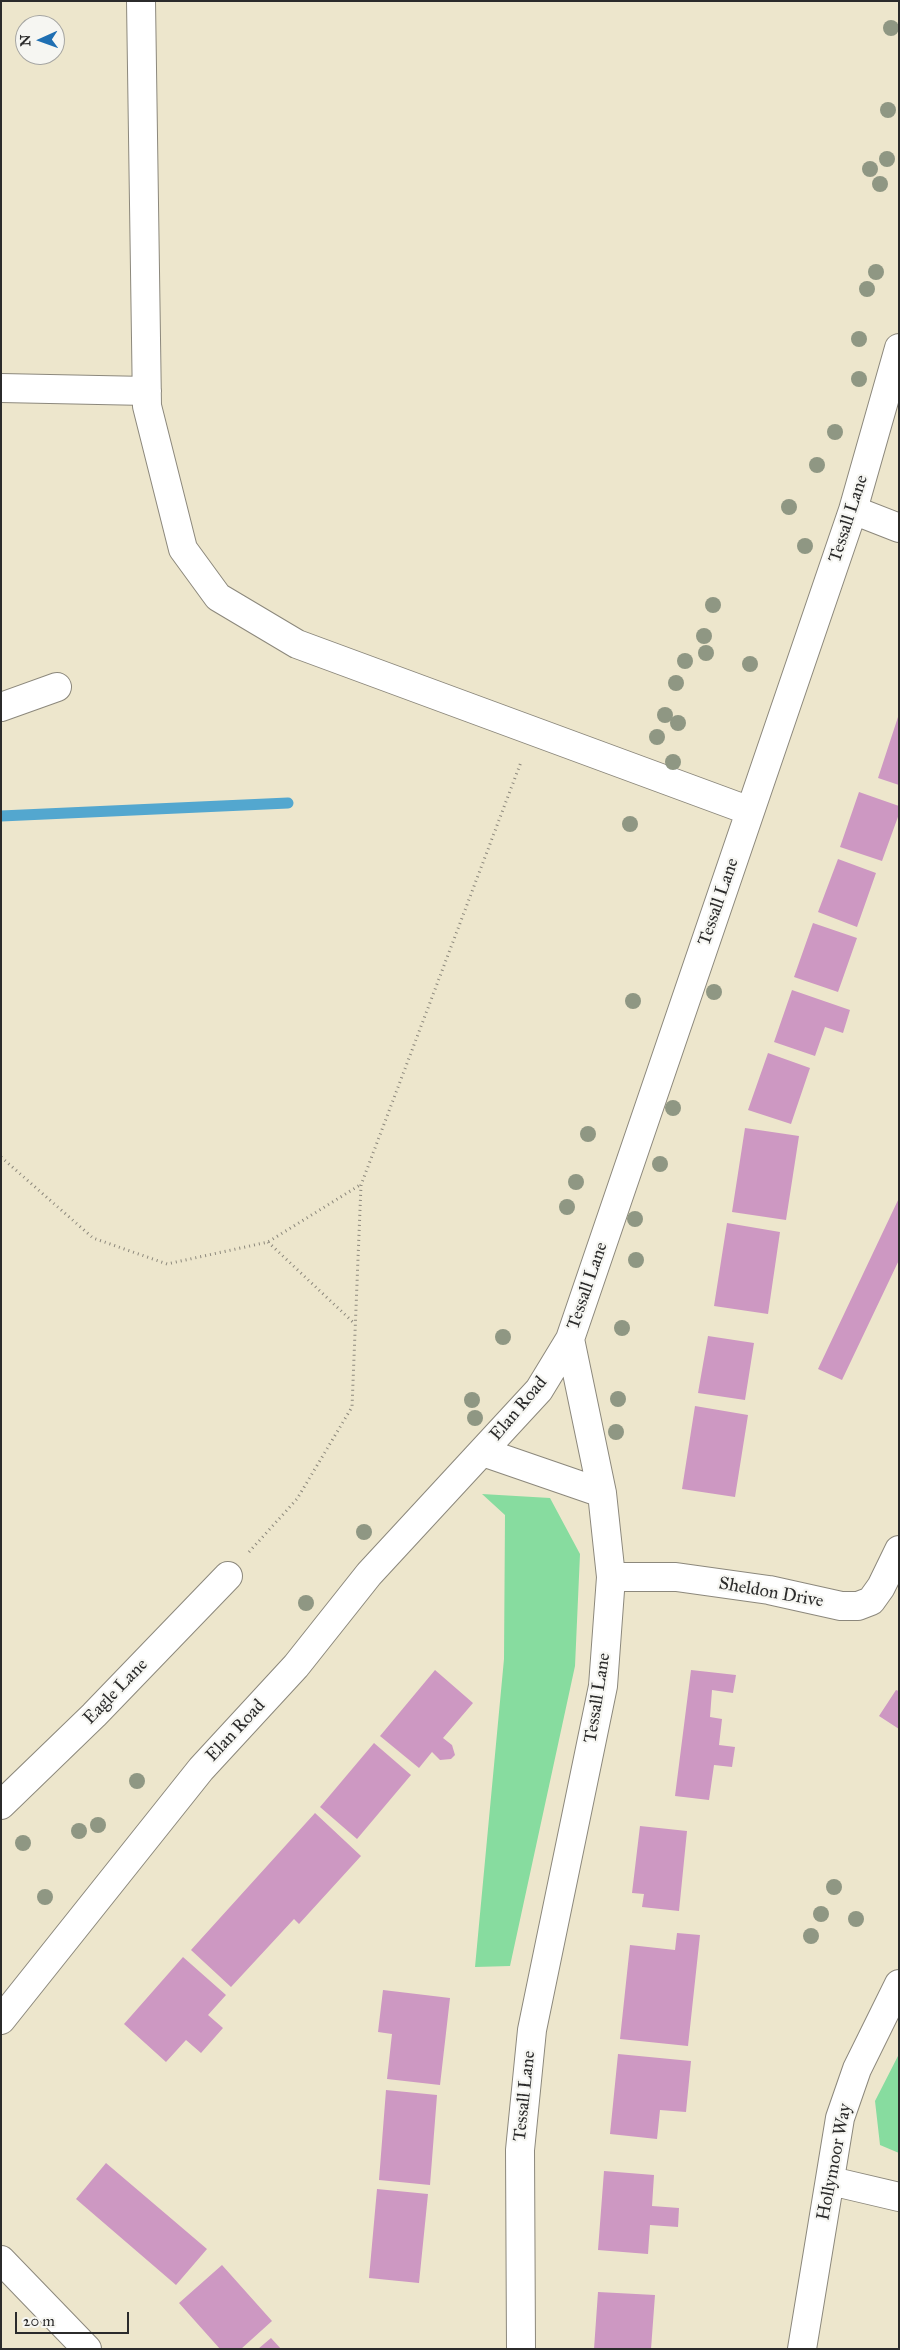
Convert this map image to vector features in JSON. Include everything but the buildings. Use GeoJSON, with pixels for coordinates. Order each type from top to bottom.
{"type":"FeatureCollection","features":[{"type":"Feature","properties":{"kind":"street"},"geometry":{"type":"LineString","coordinates":[[141,1],[148,406],[163,475],[183,549],[218,596],[297,644],[750,811]]}},
{"type":"Feature","properties":{"kind":"street","name":"Tessall Lane"},"geometry":{"type":"LineString","coordinates":[[522,2349],[520,2150],[532,2030],[603,1686],[611,1577],[602,1493],[570,1339],[853,510],[899,348]]}},
{"type":"Feature","properties":{"kind":"street"},"geometry":{"type":"LineString","coordinates":[[1,388],[147,391]]}},
{"type":"Feature","properties":{"kind":"street"},"geometry":{"type":"LineString","coordinates":[[853,510],[899,528]]}},
{"type":"Feature","properties":{"kind":"street"},"geometry":{"type":"LineString","coordinates":[[1,707],[57,687]]}},
{"type":"Feature","properties":{"kind":"street","name":"Elan Road"},"geometry":{"type":"LineString","coordinates":[[1,2020],[201,1769],[296,1666],[369,1574],[539,1390],[570,1339]]}},
{"type":"Feature","properties":{"kind":"street","name":"Elan Road"},"geometry":{"type":"LineString","coordinates":[[483,1452],[602,1493]]}},
{"type":"Feature","properties":{"kind":"street","name":"Sheldon Drive"},"geometry":{"type":"LineString","coordinates":[[611,1577],[676,1577],[769,1590],[841,1606],[858,1606],[871,1601],[899,1550]]}},
{"type":"Feature","properties":{"kind":"street","name":"Eagle Lane"},"geometry":{"type":"LineString","coordinates":[[1,1805],[94,1715],[228,1576]]}},
{"type":"Feature","properties":{"kind":"street","name":"Hollymoor Way"},"geometry":{"type":"LineString","coordinates":[[802,2349],[840,2118],[857,2069],[899,1984]]}},
{"type":"Feature","properties":{"kind":"street"},"geometry":{"type":"LineString","coordinates":[[831,2181],[899,2196]]}},
{"type":"Feature","properties":{"kind":"street"},"geometry":{"type":"LineString","coordinates":[[1,2260],[87,2349]]}},
{"type":"Feature","properties":{"kind":"path"},"geometry":{"type":"LineString","coordinates":[[228,1576],[297,1499],[352,1407],[361,1185],[532,731]]}},
{"type":"Feature","properties":{"kind":"path"},"geometry":{"type":"LineString","coordinates":[[1,1158],[93,1238],[167,1264],[268,1242],[361,1185]]}},
{"type":"Feature","properties":{"kind":"path"},"geometry":{"type":"LineString","coordinates":[[268,1242],[356,1324]]}},
{"type":"Feature","properties":{"kind":"green space"},"geometry":{"type":"Polygon","coordinates":[[[482,1494],[550,1498],[580,1554],[575,1666],[510,1966],[475,1967],[504,1659],[505,1515],[482,1494]]]}},
{"type":"Feature","properties":{"kind":"green space"},"geometry":{"type":"Polygon","coordinates":[[[899,2054],[899,2153],[880,2145],[875,2101],[899,2054]]]}},
{"type":"Feature","properties":{"kind":"waterway"},"geometry":{"type":"LineString","coordinates":[[1,816],[288,803]]}}]}
